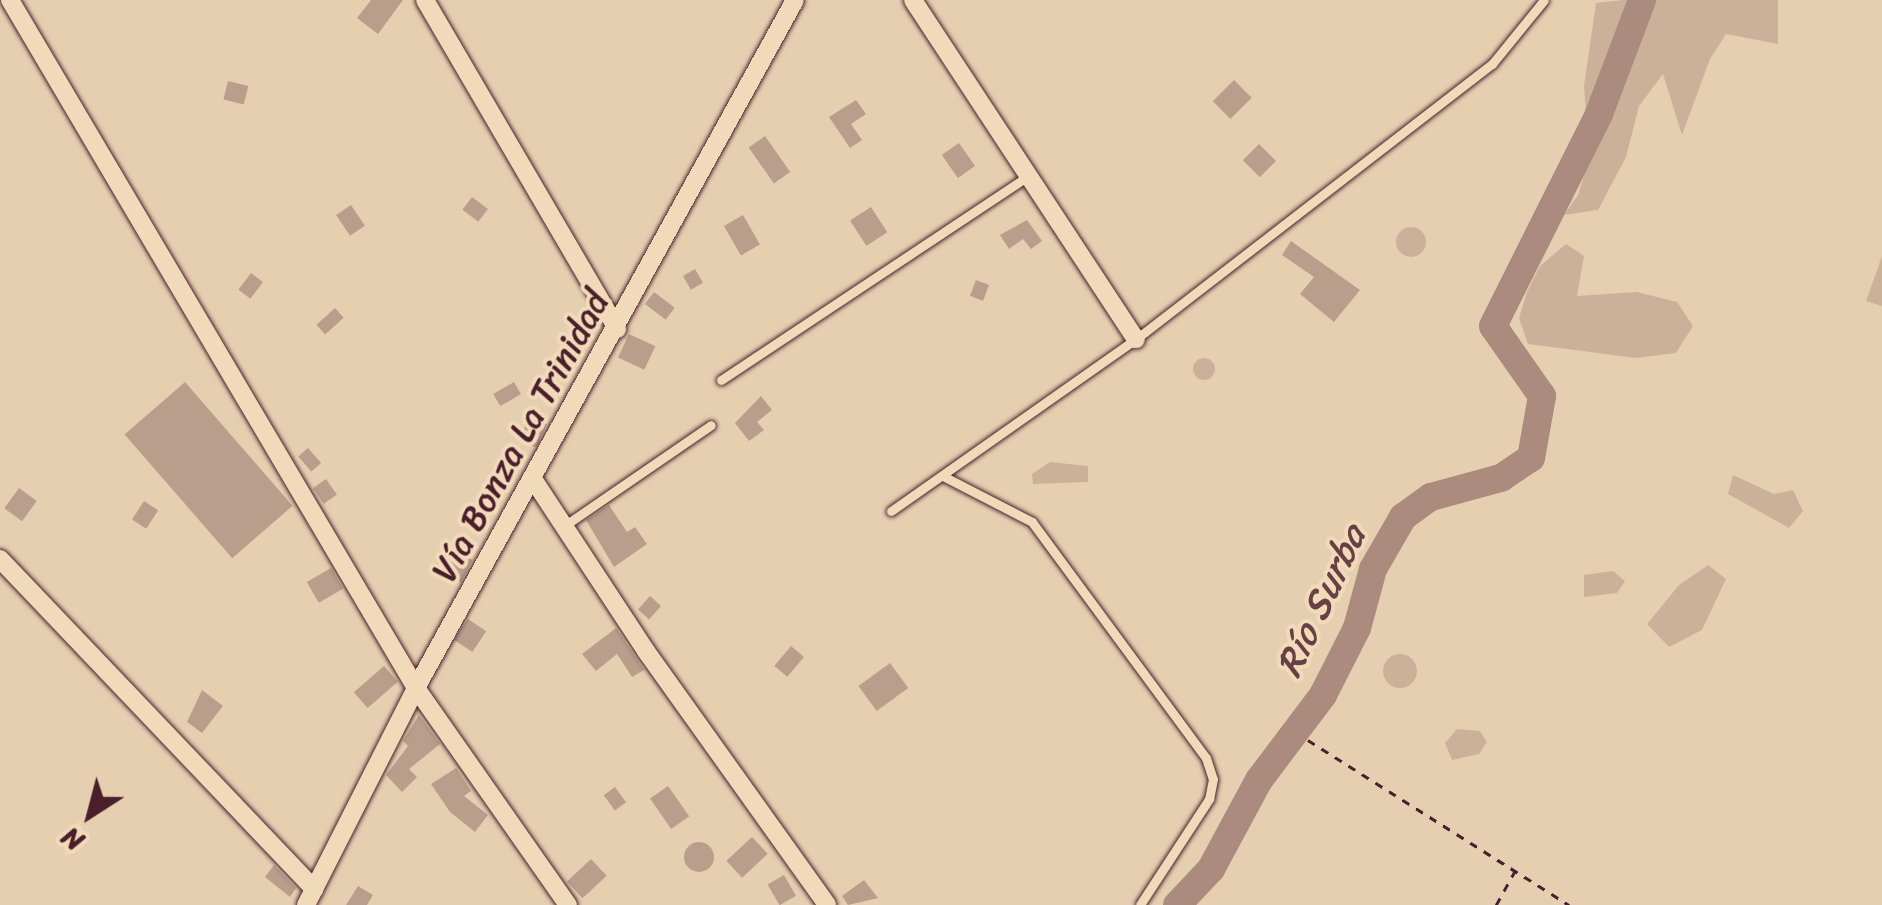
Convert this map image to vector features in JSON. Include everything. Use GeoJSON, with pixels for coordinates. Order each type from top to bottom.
{"type":"FeatureCollection","features":[{"type":"Feature","properties":{"kind":"street"},"geometry":{"type":"LineString","coordinates":[[10,0],[416,688],[568,905]]}},
{"type":"Feature","properties":{"kind":"street"},"geometry":{"type":"LineString","coordinates":[[425,0],[618,329]]}},
{"type":"Feature","properties":{"kind":"street","name":"Vía Bonza La Trinidad"},"geometry":{"type":"LineString","coordinates":[[310,897],[416,688],[618,329],[795,0]]}},
{"type":"Feature","properties":{"kind":"street"},"geometry":{"type":"LineString","coordinates":[[913,0],[1136,339]]}},
{"type":"Feature","properties":{"kind":"street"},"geometry":{"type":"LineString","coordinates":[[534,479],[827,905]]}},
{"type":"Feature","properties":{"kind":"street"},"geometry":{"type":"LineString","coordinates":[[0,559],[310,897]]}},
{"type":"Feature","properties":{"kind":"lane"},"geometry":{"type":"LineString","coordinates":[[891,511],[945,477],[1136,339],[1504,54],[1544,0]]}},
{"type":"Feature","properties":{"kind":"lane"},"geometry":{"type":"LineString","coordinates":[[722,380],[1030,175]]}},
{"type":"Feature","properties":{"kind":"lane"},"geometry":{"type":"LineString","coordinates":[[564,526],[711,425]]}},
{"type":"Feature","properties":{"kind":"lane"},"geometry":{"type":"LineString","coordinates":[[945,477],[1032,522],[1206,758],[1213,779],[1209,799],[1140,905]]}},
{"type":"Feature","properties":{"kind":"path"},"geometry":{"type":"LineString","coordinates":[[1308,740],[1569,905]]}},
{"type":"Feature","properties":{"kind":"path"},"geometry":{"type":"LineString","coordinates":[[1496,905],[1515,871]]}},
{"type":"Feature","properties":{"kind":"shaded area"},"geometry":{"type":"Polygon","coordinates":[[[1778,0],[1778,44],[1726,34],[1710,59],[1682,135],[1663,74],[1639,106],[1626,157],[1598,210],[1564,215],[1578,195],[1589,159],[1584,86],[1596,3],[1778,0]]]}},
{"type":"Feature","properties":{"kind":"shaded area"},"geometry":{"type":"Polygon","coordinates":[[[1411,227],[1425,236],[1426,242],[1417,256],[1411,257],[1397,248],[1396,242],[1405,228],[1411,227]]]}},
{"type":"Feature","properties":{"kind":"shaded area"},"geometry":{"type":"Polygon","coordinates":[[[1566,244],[1584,256],[1577,296],[1637,292],[1677,302],[1693,326],[1676,353],[1636,358],[1528,344],[1519,318],[1527,292],[1540,266],[1566,244]]]}},
{"type":"Feature","properties":{"kind":"shaded area"},"geometry":{"type":"Polygon","coordinates":[[[1882,256],[1882,306],[1866,301],[1882,256]]]}},
{"type":"Feature","properties":{"kind":"shaded area"},"geometry":{"type":"Polygon","coordinates":[[[1204,358],[1212,361],[1212,377],[1204,380],[1196,377],[1193,369],[1196,361],[1204,358]]]}},
{"type":"Feature","properties":{"kind":"shaded area"},"geometry":{"type":"Polygon","coordinates":[[[1050,462],[1088,466],[1088,482],[1033,484],[1032,474],[1050,462]]]}},
{"type":"Feature","properties":{"kind":"shaded area"},"geometry":{"type":"Polygon","coordinates":[[[1733,475],[1774,494],[1793,490],[1803,511],[1789,528],[1728,494],[1733,475]]]}},
{"type":"Feature","properties":{"kind":"shaded area"},"geometry":{"type":"Polygon","coordinates":[[[1708,565],[1726,579],[1702,630],[1669,647],[1647,624],[1679,585],[1708,565]]]}},
{"type":"Feature","properties":{"kind":"shaded area"},"geometry":{"type":"Polygon","coordinates":[[[1613,571],[1625,581],[1617,593],[1584,597],[1584,575],[1613,571]]]}},
{"type":"Feature","properties":{"kind":"shaded area"},"geometry":{"type":"Polygon","coordinates":[[[1400,654],[1412,659],[1417,671],[1412,683],[1400,688],[1388,683],[1383,671],[1388,659],[1400,654]]]}},
{"type":"Feature","properties":{"kind":"shaded area"},"geometry":{"type":"Polygon","coordinates":[[[1457,729],[1480,731],[1487,742],[1479,754],[1452,760],[1445,743],[1457,729]]]}},
{"type":"Feature","properties":{"kind":"building"},"geometry":{"type":"Polygon","coordinates":[[[371,0],[403,0],[378,34],[357,18],[371,0]]]}},
{"type":"Feature","properties":{"kind":"building"},"geometry":{"type":"Polygon","coordinates":[[[1234,80],[1252,98],[1230,119],[1213,101],[1234,80]]]}},
{"type":"Feature","properties":{"kind":"building"},"geometry":{"type":"Polygon","coordinates":[[[228,81],[248,86],[244,105],[223,99],[228,81]]]}},
{"type":"Feature","properties":{"kind":"building"},"geometry":{"type":"Polygon","coordinates":[[[856,100],[866,114],[851,124],[862,140],[850,148],[829,117],[856,100]]]}},
{"type":"Feature","properties":{"kind":"building"},"geometry":{"type":"Polygon","coordinates":[[[765,136],[790,172],[774,184],[749,147],[765,136]]]}},
{"type":"Feature","properties":{"kind":"building"},"geometry":{"type":"Polygon","coordinates":[[[959,143],[975,166],[958,178],[942,155],[959,143]]]}},
{"type":"Feature","properties":{"kind":"building"},"geometry":{"type":"Polygon","coordinates":[[[1259,144],[1276,161],[1260,177],[1243,160],[1259,144]]]}},
{"type":"Feature","properties":{"kind":"building"},"geometry":{"type":"Polygon","coordinates":[[[472,197],[488,209],[478,222],[462,210],[472,197]]]}},
{"type":"Feature","properties":{"kind":"building"},"geometry":{"type":"Polygon","coordinates":[[[351,205],[365,226],[350,236],[336,215],[351,205]]]}},
{"type":"Feature","properties":{"kind":"building"},"geometry":{"type":"Polygon","coordinates":[[[871,207],[887,232],[866,246],[850,221],[871,207]]]}},
{"type":"Feature","properties":{"kind":"building"},"geometry":{"type":"Polygon","coordinates":[[[743,215],[760,244],[741,255],[724,226],[743,215]]]}},
{"type":"Feature","properties":{"kind":"building"},"geometry":{"type":"Polygon","coordinates":[[[1027,220],[1042,241],[1031,249],[1023,239],[1009,249],[1000,235],[1027,220]]]}},
{"type":"Feature","properties":{"kind":"building"},"geometry":{"type":"Polygon","coordinates":[[[1291,241],[1360,290],[1334,322],[1300,294],[1314,277],[1282,255],[1291,241]]]}},
{"type":"Feature","properties":{"kind":"building"},"geometry":{"type":"Polygon","coordinates":[[[695,269],[703,283],[691,290],[683,276],[695,269]]]}},
{"type":"Feature","properties":{"kind":"building"},"geometry":{"type":"Polygon","coordinates":[[[251,273],[263,282],[250,299],[238,290],[251,273]]]}},
{"type":"Feature","properties":{"kind":"building"},"geometry":{"type":"Polygon","coordinates":[[[976,280],[989,285],[983,301],[970,296],[976,280]]]}},
{"type":"Feature","properties":{"kind":"building"},"geometry":{"type":"Polygon","coordinates":[[[654,292],[675,308],[666,320],[645,304],[654,292]]]}},
{"type":"Feature","properties":{"kind":"building"},"geometry":{"type":"Polygon","coordinates":[[[335,308],[344,318],[325,334],[316,325],[335,308]]]}},
{"type":"Feature","properties":{"kind":"building"},"geometry":{"type":"Polygon","coordinates":[[[629,334],[655,346],[644,370],[618,358],[629,334]]]}},
{"type":"Feature","properties":{"kind":"building"},"geometry":{"type":"Polygon","coordinates":[[[571,338],[586,347],[574,366],[560,357],[571,338]]]}},
{"type":"Feature","properties":{"kind":"building"},"geometry":{"type":"Polygon","coordinates":[[[185,382],[293,506],[232,558],[125,434],[185,382]]]}},
{"type":"Feature","properties":{"kind":"building"},"geometry":{"type":"Polygon","coordinates":[[[514,382],[521,394],[500,406],[493,394],[514,382]]]}},
{"type":"Feature","properties":{"kind":"building"},"geometry":{"type":"Polygon","coordinates":[[[761,396],[772,410],[757,422],[764,430],[749,441],[735,423],[761,396]]]}},
{"type":"Feature","properties":{"kind":"building"},"geometry":{"type":"Polygon","coordinates":[[[530,416],[547,424],[536,448],[519,440],[530,416]]]}},
{"type":"Feature","properties":{"kind":"building"},"geometry":{"type":"Polygon","coordinates":[[[308,448],[321,463],[311,472],[298,457],[308,448]]]}},
{"type":"Feature","properties":{"kind":"building"},"geometry":{"type":"Polygon","coordinates":[[[326,479],[337,495],[324,504],[313,488],[326,479]]]}},
{"type":"Feature","properties":{"kind":"building"},"geometry":{"type":"Polygon","coordinates":[[[19,488],[37,501],[22,521],[4,508],[19,488]]]}},
{"type":"Feature","properties":{"kind":"building"},"geometry":{"type":"Polygon","coordinates":[[[144,501],[158,510],[146,529],[132,519],[144,501]]]}},
{"type":"Feature","properties":{"kind":"building"},"geometry":{"type":"Polygon","coordinates":[[[609,505],[627,532],[635,527],[647,544],[614,567],[586,520],[609,505]]]}},
{"type":"Feature","properties":{"kind":"building"},"geometry":{"type":"Polygon","coordinates":[[[446,546],[472,560],[461,582],[434,568],[446,546]]]}},
{"type":"Feature","properties":{"kind":"building"},"geometry":{"type":"Polygon","coordinates":[[[331,568],[343,589],[319,603],[307,582],[331,568]]]}},
{"type":"Feature","properties":{"kind":"building"},"geometry":{"type":"Polygon","coordinates":[[[650,596],[661,606],[649,619],[638,609],[650,596]]]}},
{"type":"Feature","properties":{"kind":"building"},"geometry":{"type":"Polygon","coordinates":[[[468,619],[486,631],[472,652],[454,640],[468,619]]]}},
{"type":"Feature","properties":{"kind":"building"},"geometry":{"type":"Polygon","coordinates":[[[616,628],[644,670],[632,677],[617,654],[596,671],[582,654],[616,628]]]}},
{"type":"Feature","properties":{"kind":"building"},"geometry":{"type":"Polygon","coordinates":[[[791,646],[804,657],[787,677],[774,666],[791,646]]]}},
{"type":"Feature","properties":{"kind":"building"},"geometry":{"type":"Polygon","coordinates":[[[890,663],[908,688],[877,711],[858,686],[890,663]]]}},
{"type":"Feature","properties":{"kind":"building"},"geometry":{"type":"Polygon","coordinates":[[[384,666],[398,682],[368,708],[354,692],[384,666]]]}},
{"type":"Feature","properties":{"kind":"building"},"geometry":{"type":"Polygon","coordinates":[[[202,690],[223,706],[202,733],[187,722],[202,690]]]}},
{"type":"Feature","properties":{"kind":"building"},"geometry":{"type":"Polygon","coordinates":[[[419,715],[440,744],[409,769],[417,777],[402,792],[386,775],[408,746],[403,741],[419,715]]]}},
{"type":"Feature","properties":{"kind":"building"},"geometry":{"type":"Polygon","coordinates":[[[456,768],[471,791],[464,796],[488,815],[475,832],[450,812],[431,784],[456,768]]]}},
{"type":"Feature","properties":{"kind":"building"},"geometry":{"type":"Polygon","coordinates":[[[668,786],[689,816],[671,829],[650,799],[668,786]]]}},
{"type":"Feature","properties":{"kind":"building"},"geometry":{"type":"Polygon","coordinates":[[[615,787],[626,802],[615,811],[604,795],[615,787]]]}},
{"type":"Feature","properties":{"kind":"building"},"geometry":{"type":"Polygon","coordinates":[[[752,837],[768,854],[742,878],[726,861],[752,837]]]}},
{"type":"Feature","properties":{"kind":"building"},"geometry":{"type":"Polygon","coordinates":[[[699,842],[710,846],[714,857],[710,868],[699,872],[688,868],[684,857],[688,846],[699,842]]]}},
{"type":"Feature","properties":{"kind":"building"},"geometry":{"type":"Polygon","coordinates":[[[591,859],[607,876],[583,898],[567,882],[591,859]]]}},
{"type":"Feature","properties":{"kind":"building"},"geometry":{"type":"Polygon","coordinates":[[[274,865],[296,888],[290,897],[265,877],[274,865]]]}},
{"type":"Feature","properties":{"kind":"building"},"geometry":{"type":"Polygon","coordinates":[[[784,875],[796,896],[779,905],[768,885],[784,875]]]}},
{"type":"Feature","properties":{"kind":"building"},"geometry":{"type":"Polygon","coordinates":[[[864,880],[878,898],[848,905],[842,896],[864,880]]]}},
{"type":"Feature","properties":{"kind":"building"},"geometry":{"type":"Polygon","coordinates":[[[358,886],[373,895],[367,905],[346,905],[358,886]]]}},
{"type":"Feature","properties":{"kind":"waterway","name":"Río Surba"},"geometry":{"type":"LineString","coordinates":[[1177,905],[1211,869],[1259,780],[1323,695],[1357,628],[1373,569],[1403,517],[1431,497],[1501,478],[1531,458],[1542,396],[1493,326],[1599,114],[1642,0]]}}]}
